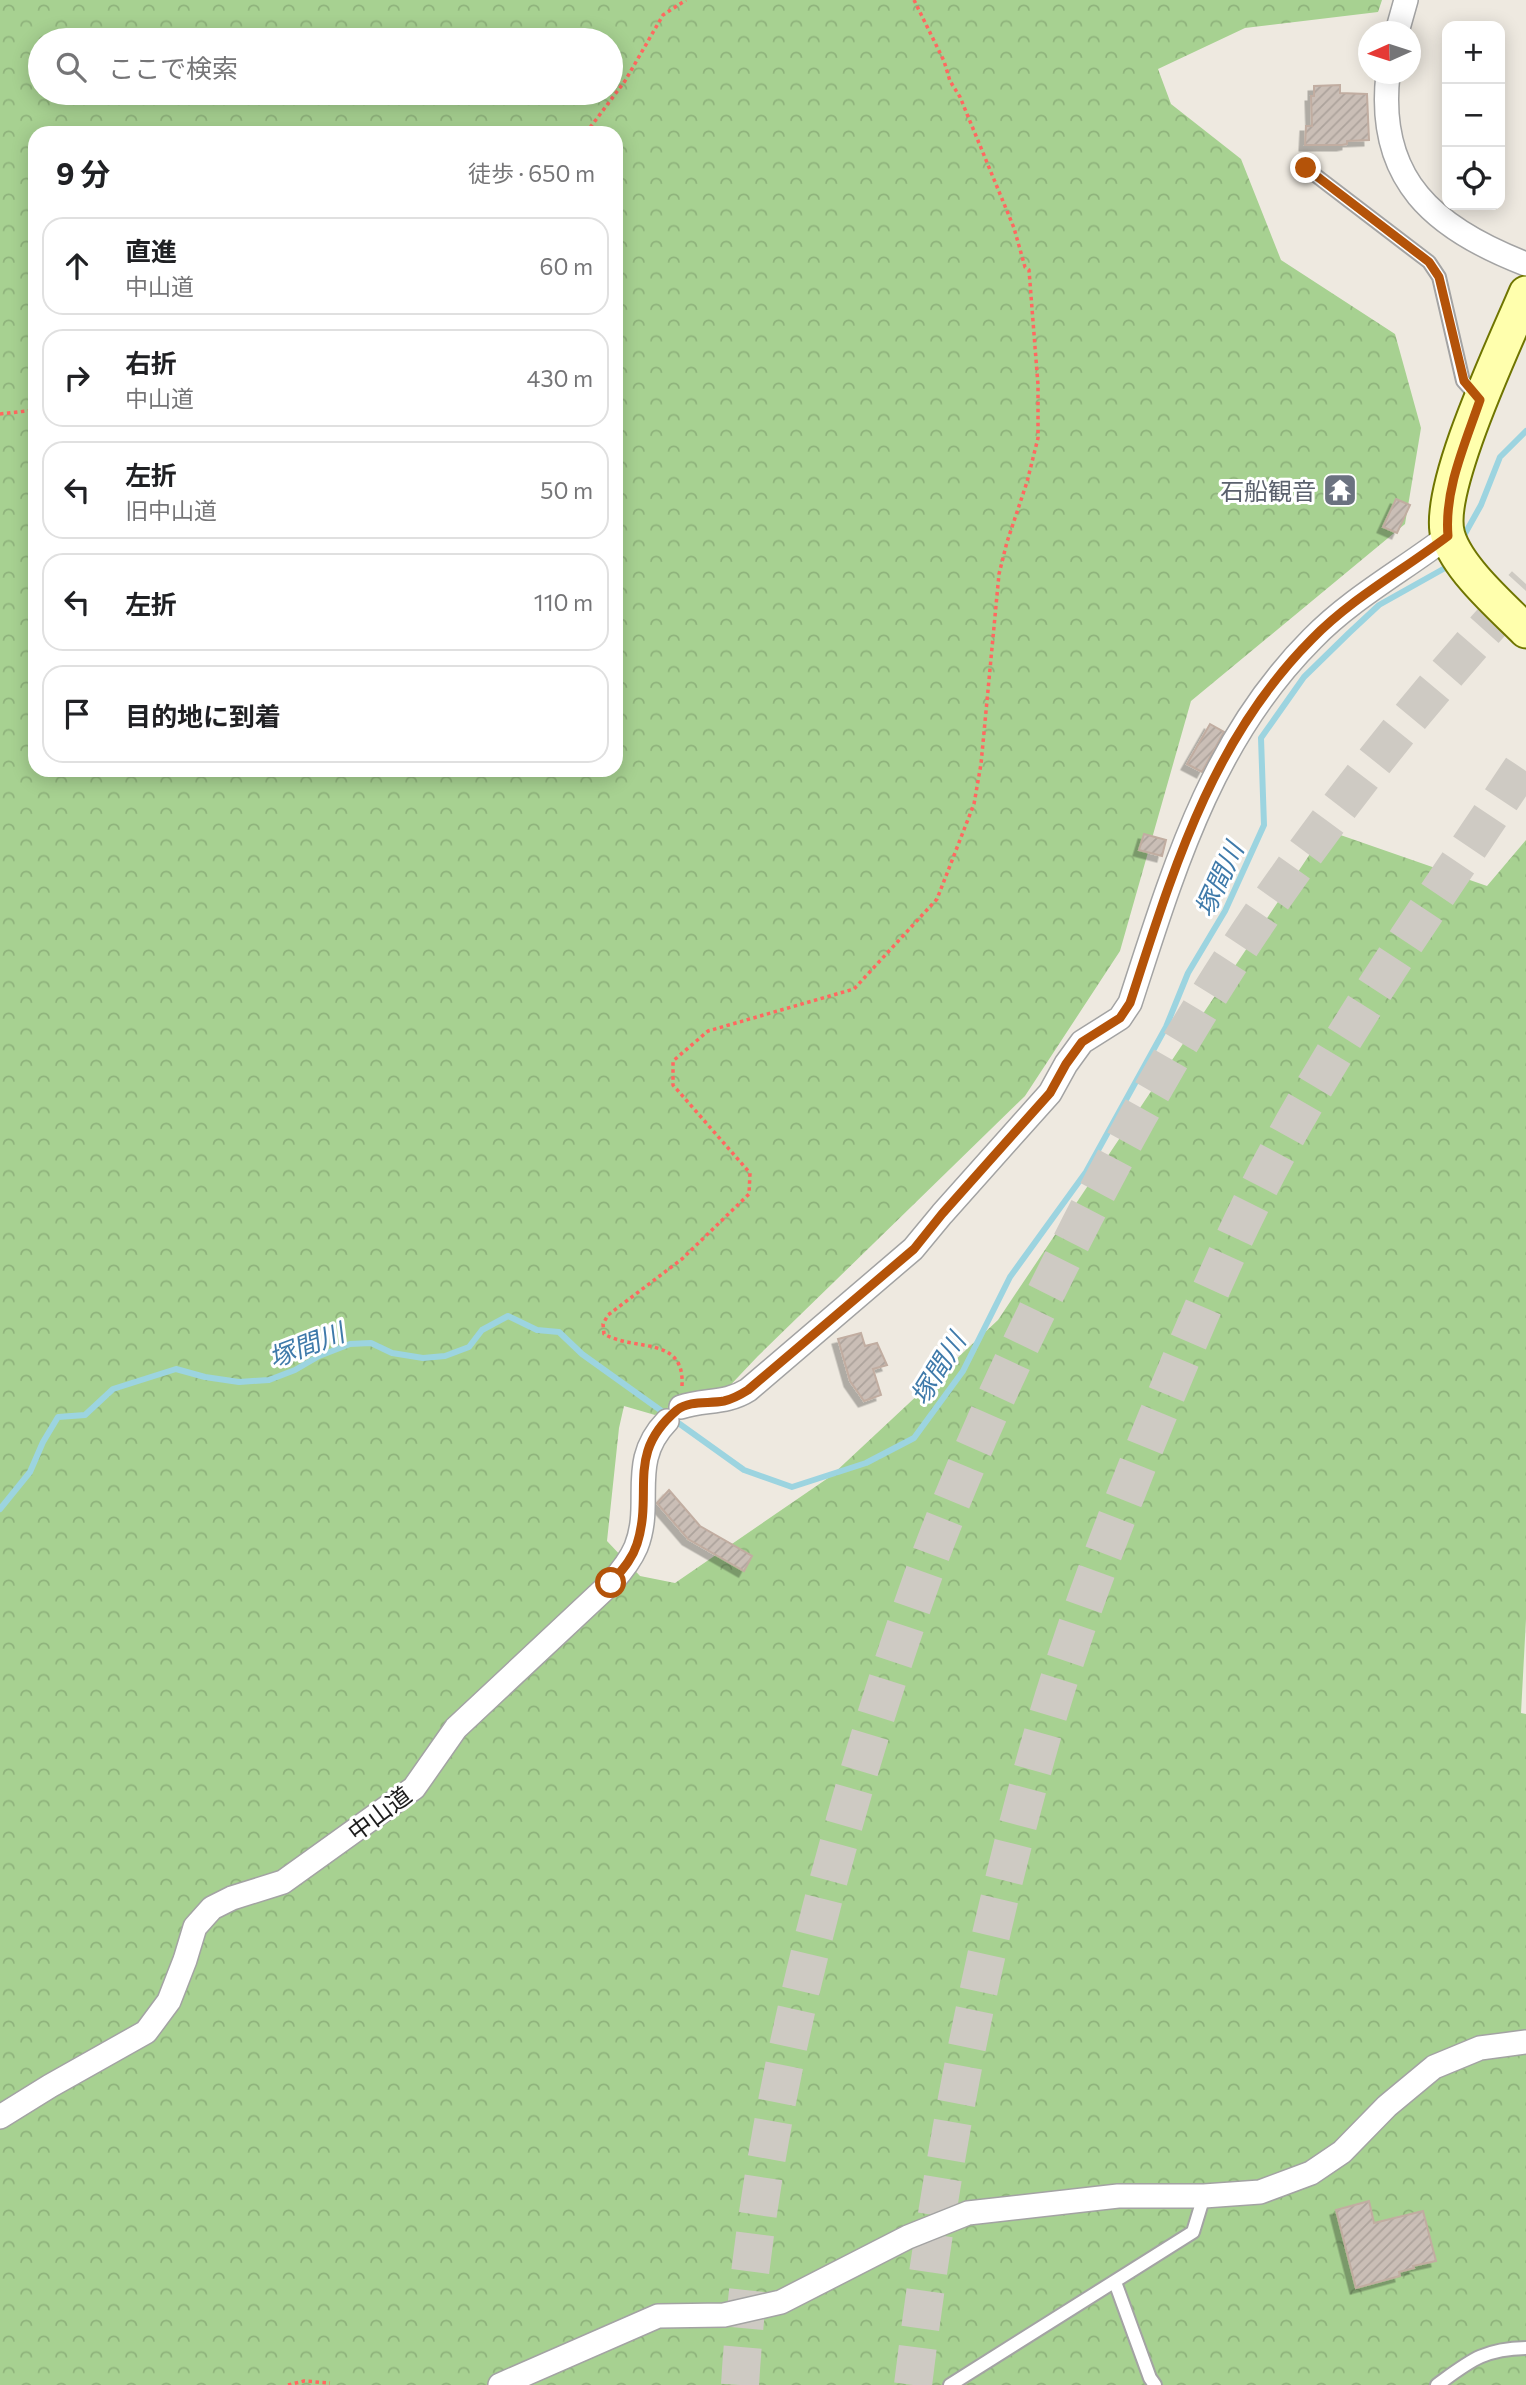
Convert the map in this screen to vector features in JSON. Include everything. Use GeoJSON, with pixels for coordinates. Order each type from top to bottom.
{"type":"FeatureCollection","features":[{"type":"Feature","properties":{"kind":"street"},"geometry":{"type":"LineString","coordinates":[[1400,21],[1406,0]]}},
{"type":"Feature","properties":{"kind":"street"},"geometry":{"type":"LineString","coordinates":[[1388,84],[1390,138],[1396,159],[1408,182],[1432,211],[1459,232],[1479,244],[1526,264]]}},
{"type":"Feature","properties":{"kind":"street"},"geometry":{"type":"LineString","coordinates":[[1526,293],[1480,400],[1450,492],[1446,516],[1453,546],[1478,584],[1526,631]]}},
{"type":"Feature","properties":{"kind":"street"},"geometry":{"type":"LineString","coordinates":[[675,1413],[693,1403],[724,1401],[748,1390],[914,1249],[1050,1093],[1082,1042],[1120,1018],[1130,1003],[1172,876],[1213,776],[1275,679],[1312,638],[1359,598],[1453,546]]}},
{"type":"Feature","properties":{"kind":"street","name":"中山道"},"geometry":{"type":"LineString","coordinates":[[0,2117],[50,2085],[146,2032],[169,2001],[195,1927],[212,1909],[232,1898],[283,1882],[414,1788],[456,1728],[611,1583],[628,1563],[637,1546],[641,1531],[644,1463],[648,1447],[675,1413]]}},
{"type":"Feature","properties":{"kind":"street"},"geometry":{"type":"LineString","coordinates":[[500,2385],[658,2316],[724,2315],[780,2302],[908,2236],[968,2213],[1118,2196],[1203,2196],[1260,2192],[1311,2173],[1342,2152],[1387,2106],[1434,2067],[1480,2048],[1526,2042]]}},
{"type":"Feature","properties":{"kind":"lane"},"geometry":{"type":"LineString","coordinates":[[1306,168],[1429,262],[1439,277],[1464,381],[1480,400]]}},
{"type":"Feature","properties":{"kind":"lane"},"geometry":{"type":"LineString","coordinates":[[950,2385],[1193,2232],[1203,2196]]}},
{"type":"Feature","properties":{"kind":"lane"},"geometry":{"type":"LineString","coordinates":[[1115,2282],[1150,2378],[1155,2385]]}},
{"type":"Feature","properties":{"kind":"lane"},"geometry":{"type":"LineString","coordinates":[[1437,2385],[1477,2356],[1526,2348]]}},
{"type":"Feature","properties":{"kind":"path"},"geometry":{"type":"LineString","coordinates":[[623,84],[659,20],[686,0]]}},
{"type":"Feature","properties":{"kind":"path"},"geometry":{"type":"LineString","coordinates":[[675,1413],[683,1373],[676,1357],[666,1350],[617,1342],[604,1335],[603,1324],[608,1315],[682,1259],[749,1194],[750,1173],[673,1085],[673,1061],[708,1031],[854,989],[937,899],[974,804],[981,764],[999,573],[1038,438],[1038,385],[1029,270],[1025,267],[1014,228],[960,97],[950,81],[944,61],[914,0]]}},
{"type":"Feature","properties":{"kind":"path"},"geometry":{"type":"LineString","coordinates":[[591,126],[607,105]]}},
{"type":"Feature","properties":{"kind":"path"},"geometry":{"type":"LineString","coordinates":[[0,414],[28,411]]}},
{"type":"Feature","properties":{"kind":"path"},"geometry":{"type":"LineString","coordinates":[[288,2385],[304,2381],[330,2383]]}},
{"type":"Feature","properties":{"kind":"green space"},"geometry":{"type":"Polygon","coordinates":[[[0,0],[1382,0],[1378,12],[1245,28],[1158,69],[1171,104],[1241,159],[1281,260],[1395,334],[1421,428],[1405,524],[1191,701],[1120,951],[1025,1096],[721,1395],[687,1397],[655,1415],[624,1406],[619,1428],[607,1541],[640,1576],[675,1583],[831,1476],[998,1320],[1326,830],[1487,886],[1526,840],[1526,1619],[1521,1713],[1526,1714],[1526,2385],[0,2385],[0,0]]]}},
{"type":"Feature","properties":{"kind":"building"},"geometry":{"type":"Polygon","coordinates":[[[1340,85],[1340,93],[1367,94],[1369,140],[1347,141],[1347,144],[1342,145],[1305,145],[1306,126],[1312,126],[1311,96],[1314,96],[1314,86],[1340,85]]]}},
{"type":"Feature","properties":{"kind":"building"},"geometry":{"type":"Polygon","coordinates":[[[1396,499],[1410,505],[1397,533],[1383,527],[1396,499]]]}},
{"type":"Feature","properties":{"kind":"building"},"geometry":{"type":"Polygon","coordinates":[[[1210,724],[1224,732],[1202,772],[1187,764],[1210,724]]]}},
{"type":"Feature","properties":{"kind":"building"},"geometry":{"type":"Polygon","coordinates":[[[1144,834],[1166,840],[1162,856],[1139,850],[1144,834]]]}},
{"type":"Feature","properties":{"kind":"building"},"geometry":{"type":"Polygon","coordinates":[[[861,1333],[865,1346],[877,1343],[887,1365],[873,1369],[881,1395],[864,1401],[850,1381],[838,1339],[861,1333]]]}},
{"type":"Feature","properties":{"kind":"building"},"geometry":{"type":"Polygon","coordinates":[[[669,1490],[700,1526],[752,1556],[744,1571],[688,1539],[657,1503],[669,1490]]]}},
{"type":"Feature","properties":{"kind":"building"},"geometry":{"type":"Polygon","coordinates":[[[1369,2201],[1374,2223],[1423,2211],[1436,2261],[1413,2266],[1414,2268],[1399,2272],[1400,2276],[1356,2288],[1336,2210],[1369,2201]]]}},
{"type":"Feature","properties":{"kind":"waterway","name":"塚間川"},"geometry":{"type":"LineString","coordinates":[[1462,539],[1481,505],[1500,457],[1526,431]]}},
{"type":"Feature","properties":{"kind":"waterway","name":"塚間川"},"geometry":{"type":"LineString","coordinates":[[0,1509],[30,1472],[58,1417],[85,1415],[113,1389],[176,1369],[239,1382],[269,1380],[350,1344],[371,1343],[392,1353],[423,1358],[445,1356],[469,1347],[482,1330],[508,1316],[537,1330],[559,1332],[582,1354],[744,1470],[792,1487],[866,1463],[914,1438],[963,1371],[1010,1277],[1086,1172],[1166,1027],[1188,973],[1225,911],[1264,825],[1261,738],[1304,677],[1349,633],[1379,605],[1445,568],[1450,560]]}},
{"type":"Feature","properties":{"kind":"tunnel"},"geometry":{"type":"LineString","coordinates":[[740,2385],[745,2316],[763,2179],[789,2043],[821,1908],[866,1748],[906,1624],[952,1499],[992,1406],[1035,1315],[1140,1112],[1251,930],[1348,795],[1453,666],[1526,584]]}},
{"type":"Feature","properties":{"kind":"tunnel"},"geometry":{"type":"LineString","coordinates":[[913,2385],[948,2146],[997,1910],[1049,1712],[1107,1545],[1195,1327],[1267,1172],[1358,1015],[1526,762]]}},
{"type":"Feature","properties":{"kind":"place","name":"石船観音"},"geometry":{"type":"Point","coordinates":[1340,490]}},
{"type":"Feature","properties":{"kind":"route"},"geometry":{"type":"LineString","coordinates":[[611,1583],[628,1563],[637,1546],[641,1531],[644,1463],[648,1447],[660,1428],[681,1407],[693,1403],[724,1401],[748,1390],[914,1249],[1050,1093],[1082,1042],[1120,1018],[1130,1003],[1172,876],[1213,776],[1230,744],[1275,679],[1312,638],[1359,598],[1448,536],[1446,516],[1450,492],[1480,400],[1464,381],[1439,277],[1429,262],[1306,168]]}}]}
